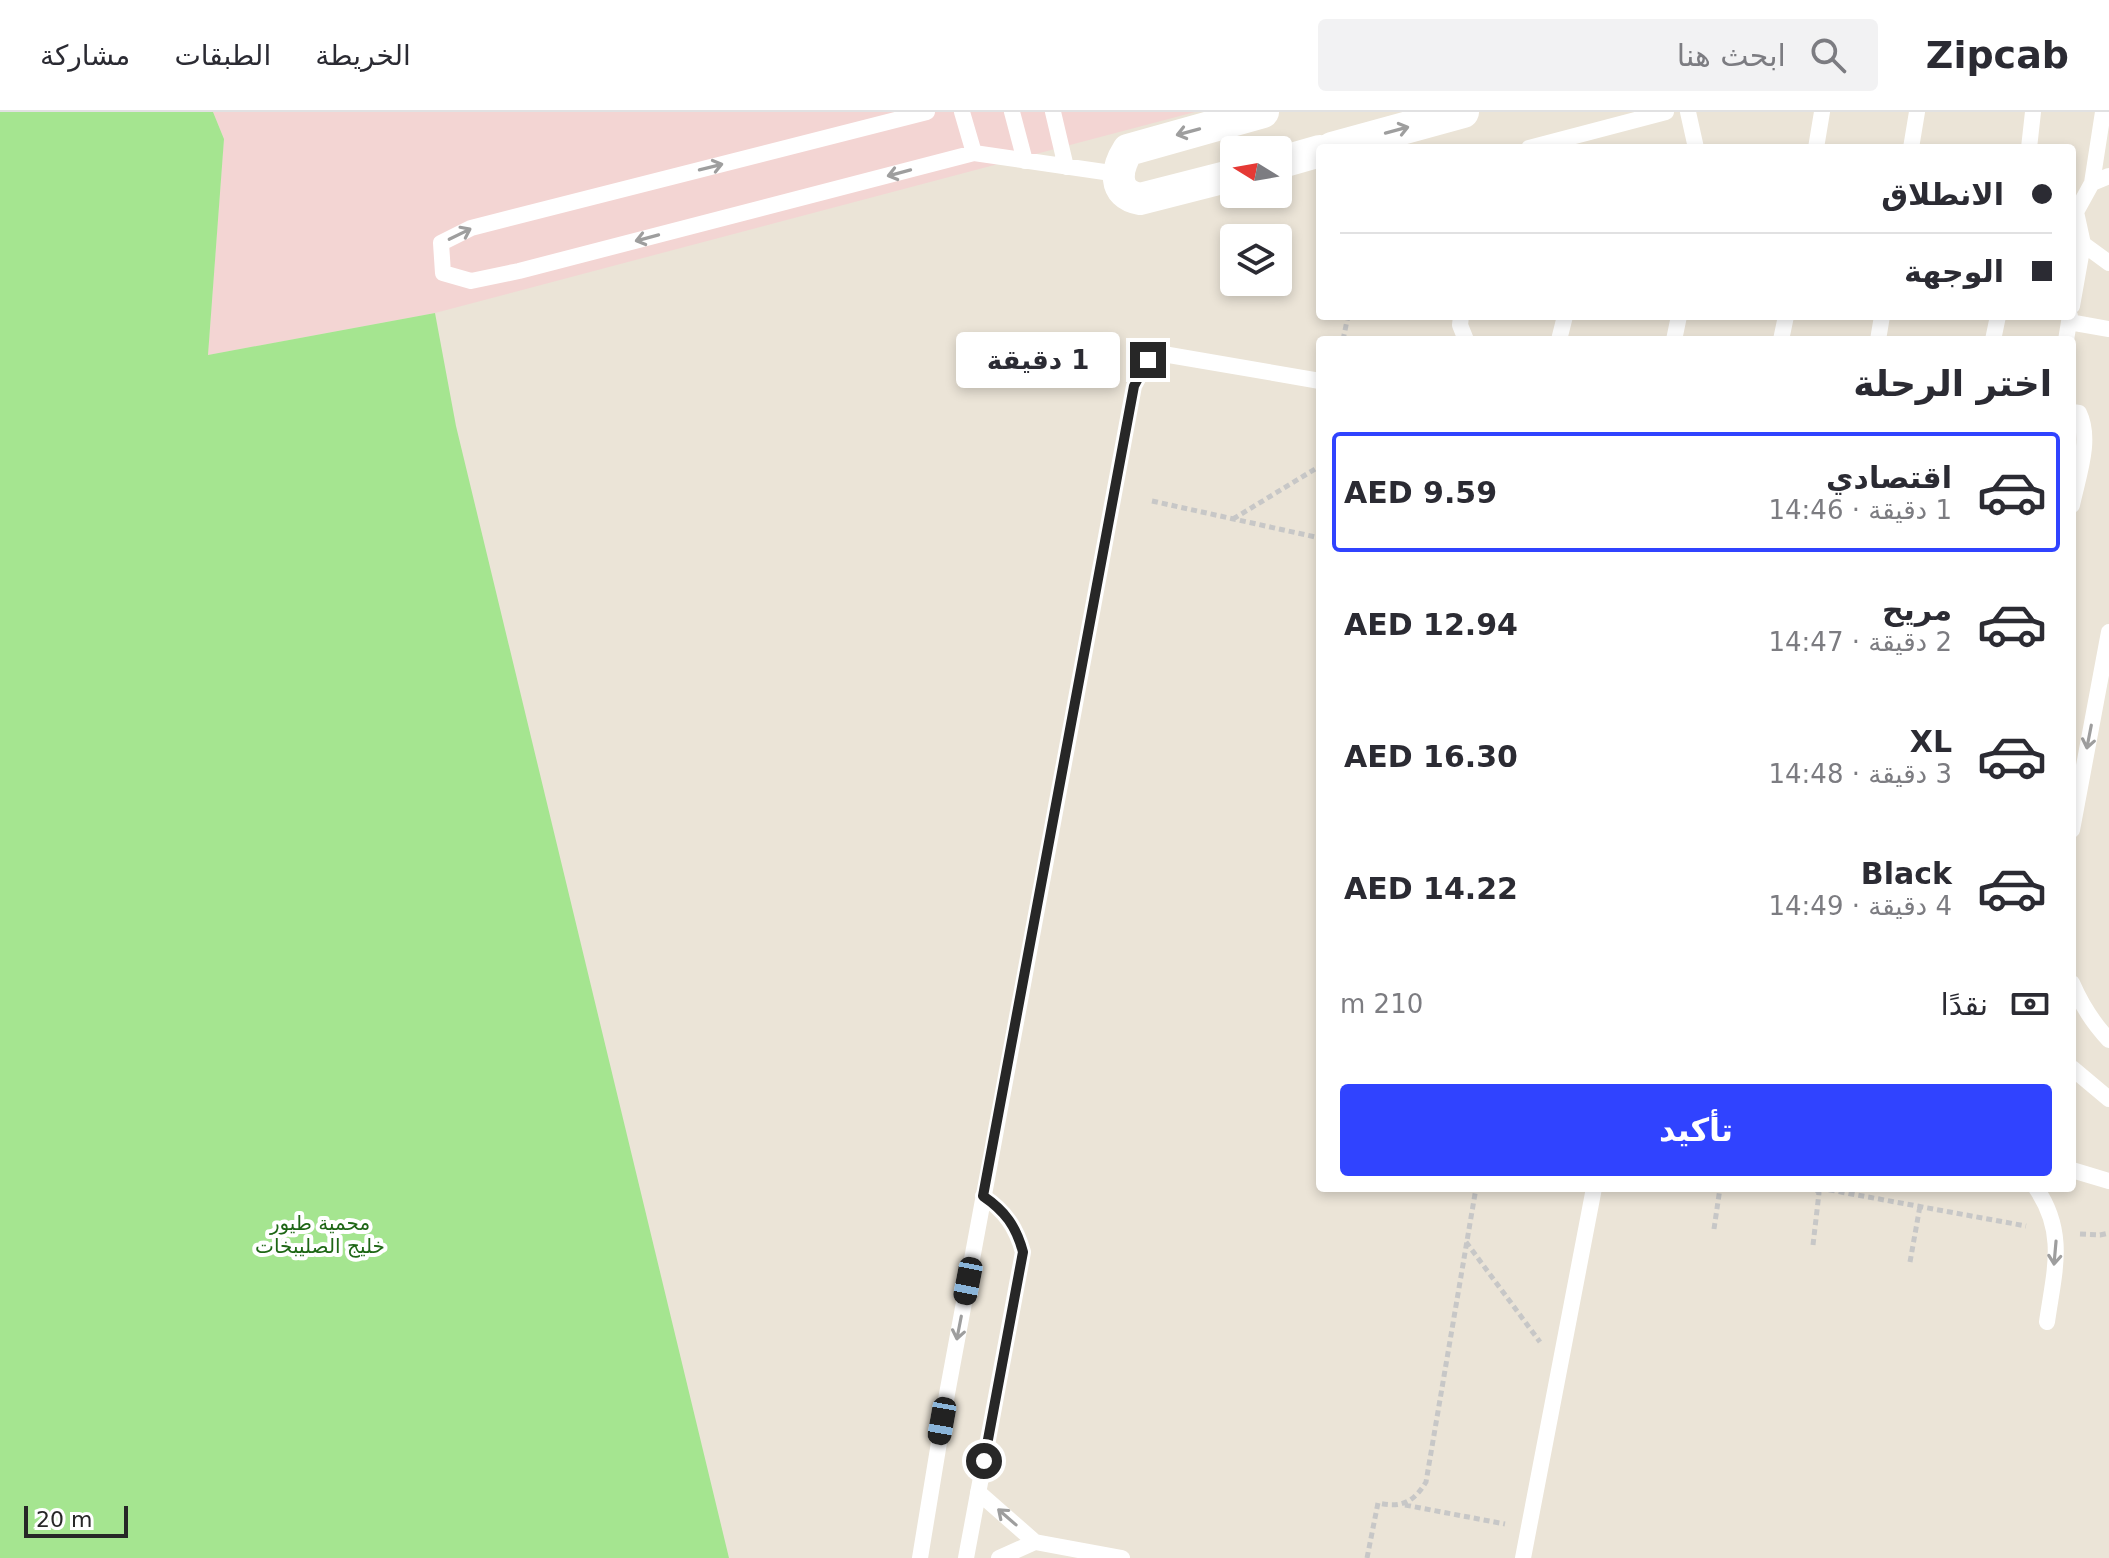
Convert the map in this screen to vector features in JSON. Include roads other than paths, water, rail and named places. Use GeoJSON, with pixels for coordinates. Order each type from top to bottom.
{"type":"FeatureCollection","features":[{"type":"Feature","properties":{"kind":"street"},"geometry":{"type":"LineString","coordinates":[[1220,179],[1140,199],[1130,197],[1123,191],[1118,174],[1119,163],[1128,150],[1263,112]]}},
{"type":"Feature","properties":{"kind":"street"},"geometry":{"type":"LineString","coordinates":[[1347,144],[1463,112]]}},
{"type":"Feature","properties":{"kind":"street"},"geometry":{"type":"LineString","coordinates":[[1292,159],[1316,152]]}},
{"type":"Feature","properties":{"kind":"lane"},"geometry":{"type":"LineString","coordinates":[[927,112],[471,228],[441,243],[443,273],[471,281],[519,271],[974,153],[1118,174]]}},
{"type":"Feature","properties":{"kind":"lane"},"geometry":{"type":"LineString","coordinates":[[962,112],[974,153]]}},
{"type":"Feature","properties":{"kind":"lane"},"geometry":{"type":"LineString","coordinates":[[1012,112],[1025,161]]}},
{"type":"Feature","properties":{"kind":"lane"},"geometry":{"type":"LineString","coordinates":[[1053,112],[1066,167]]}},
{"type":"Feature","properties":{"kind":"lane"},"geometry":{"type":"LineString","coordinates":[[1582,142],[1666,112]]}},
{"type":"Feature","properties":{"kind":"lane"},"geometry":{"type":"LineString","coordinates":[[1688,112],[1695,144]]}},
{"type":"Feature","properties":{"kind":"lane"},"geometry":{"type":"LineString","coordinates":[[1817,144],[1822,112]]}},
{"type":"Feature","properties":{"kind":"lane"},"geometry":{"type":"LineString","coordinates":[[1912,144],[1917,112]]}},
{"type":"Feature","properties":{"kind":"lane"},"geometry":{"type":"LineString","coordinates":[[2029,144],[2033,112]]}},
{"type":"Feature","properties":{"kind":"lane"},"geometry":{"type":"LineString","coordinates":[[2076,282],[2083,244],[2076,212],[2092,183],[2103,112]]}},
{"type":"Feature","properties":{"kind":"lane"},"geometry":{"type":"LineString","coordinates":[[2092,183],[2109,176]]}},
{"type":"Feature","properties":{"kind":"lane"},"geometry":{"type":"LineString","coordinates":[[2083,244],[2109,263]]}},
{"type":"Feature","properties":{"kind":"lane"},"geometry":{"type":"LineString","coordinates":[[2076,317],[2109,329]]}},
{"type":"Feature","properties":{"kind":"lane"},"geometry":{"type":"LineString","coordinates":[[920,1558],[983,1196],[1134,386],[1148,360],[1169,355],[1316,380]]}},
{"type":"Feature","properties":{"kind":"lane"},"geometry":{"type":"LineString","coordinates":[[2076,413],[2085,424],[2085,441],[2076,485]]}},
{"type":"Feature","properties":{"kind":"lane"},"geometry":{"type":"LineString","coordinates":[[2076,809],[2109,632]]}},
{"type":"Feature","properties":{"kind":"lane"},"geometry":{"type":"LineString","coordinates":[[2076,992],[2098,1029],[2109,1040]]}},
{"type":"Feature","properties":{"kind":"lane"},"geometry":{"type":"LineString","coordinates":[[2076,1071],[2109,1099]]}},
{"type":"Feature","properties":{"kind":"lane"},"geometry":{"type":"LineString","coordinates":[[2076,1171],[2109,1181]]}},
{"type":"Feature","properties":{"kind":"lane"},"geometry":{"type":"LineString","coordinates":[[1523,1558],[1593,1192]]}},
{"type":"Feature","properties":{"kind":"lane"},"geometry":{"type":"LineString","coordinates":[[2039,1192],[2047,1204],[2057,1244],[2047,1322]]}},
{"type":"Feature","properties":{"kind":"lane"},"geometry":{"type":"LineString","coordinates":[[966,1558],[1023,1252],[1008,1216],[983,1196]]}},
{"type":"Feature","properties":{"kind":"lane"},"geometry":{"type":"LineString","coordinates":[[978,1492],[1035,1542],[1122,1558]]}},
{"type":"Feature","properties":{"kind":"lane"},"geometry":{"type":"LineString","coordinates":[[999,1558],[1035,1542]]}},
{"type":"Feature","properties":{"kind":"park label","name":"محمية طيور خليج الصليبخات"},"geometry":{"type":"Point","coordinates":[320,1234]}}]}
